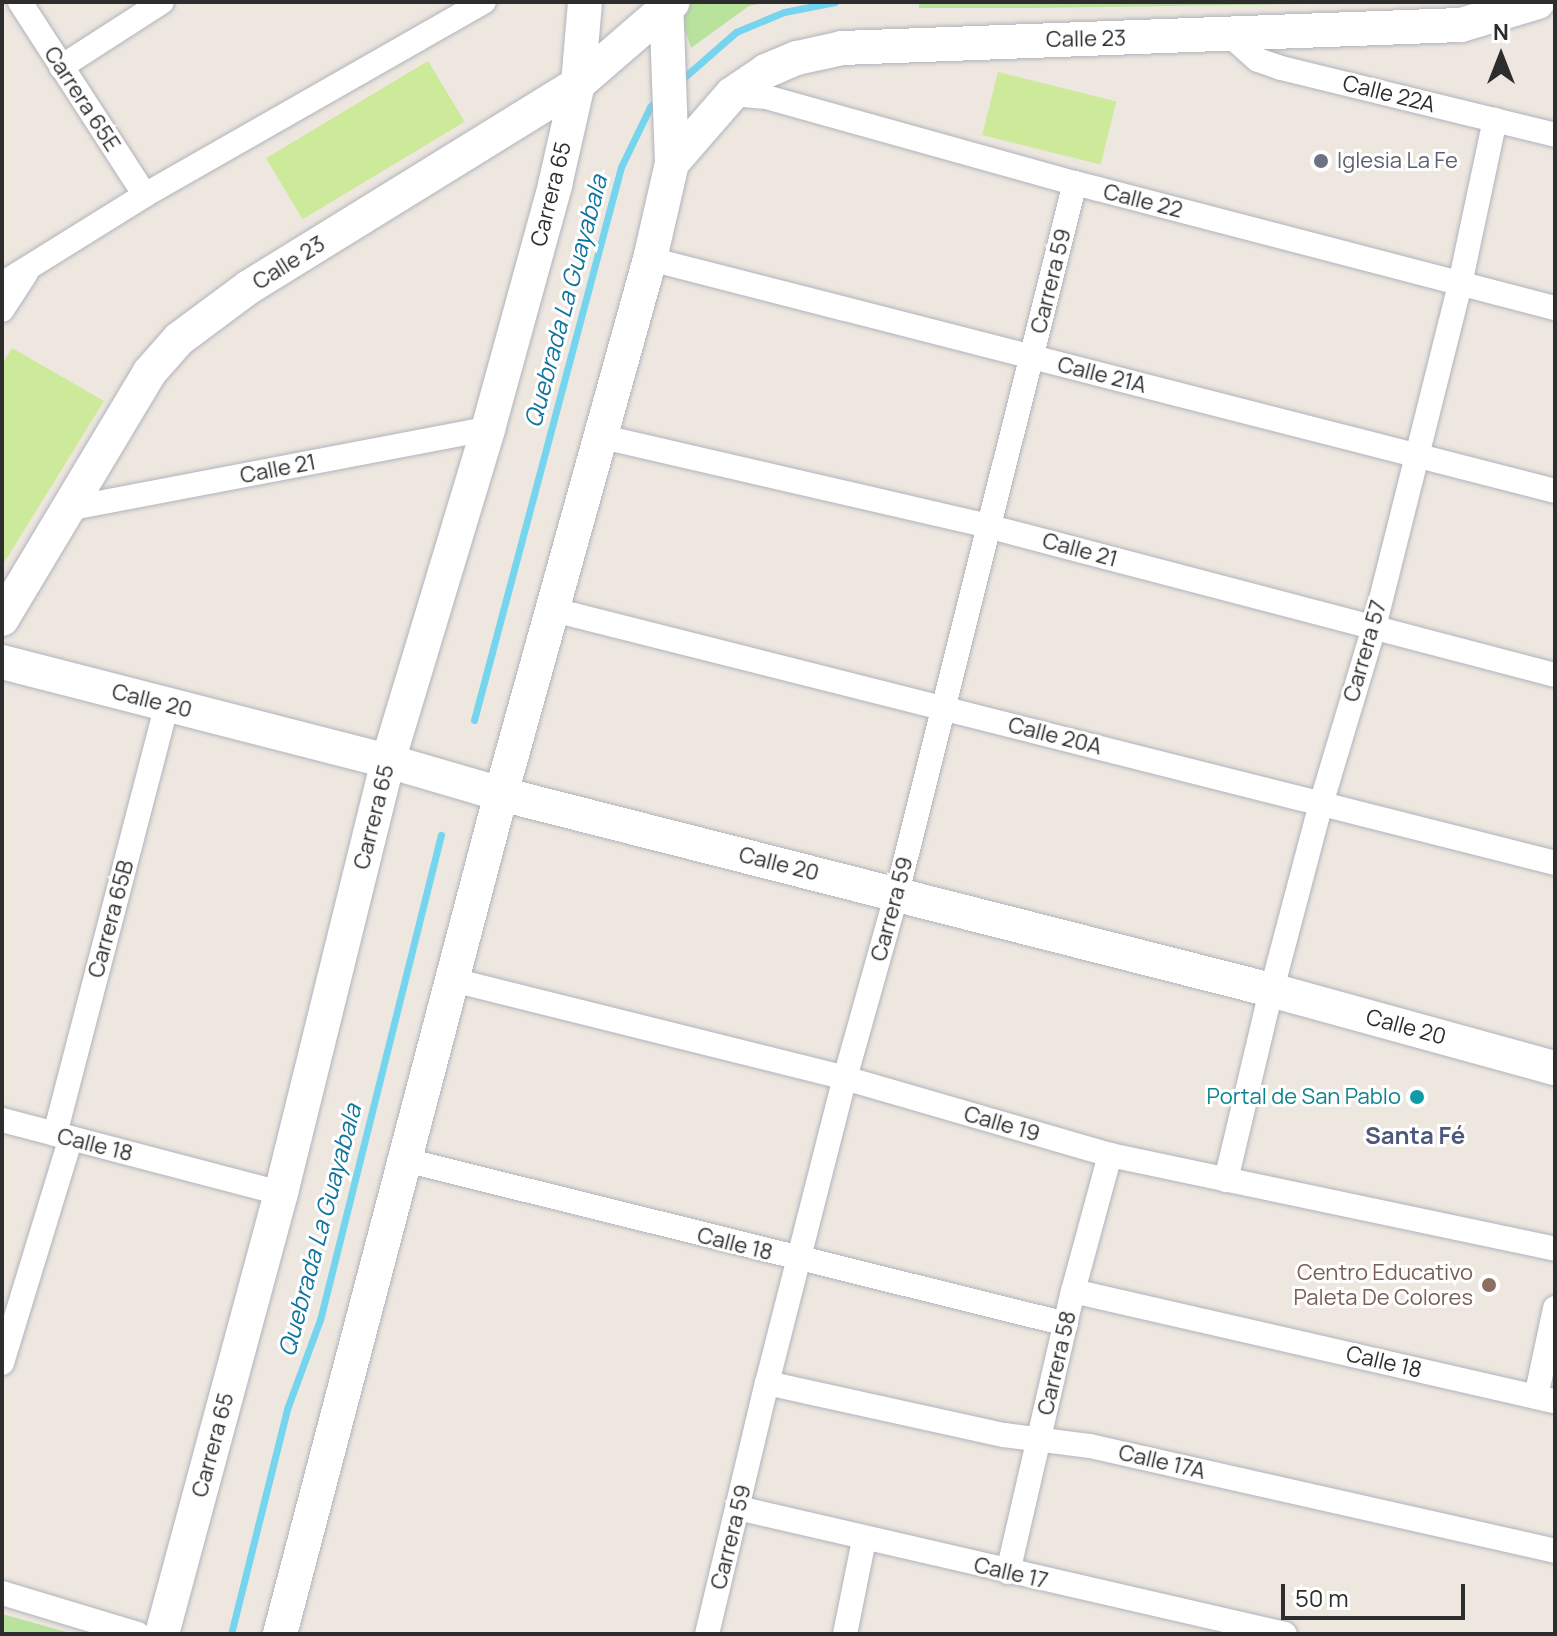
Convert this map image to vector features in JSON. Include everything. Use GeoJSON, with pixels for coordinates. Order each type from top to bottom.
{"type":"FeatureCollection","features":[{"type":"Feature","properties":{"kind":"street","name":"Carrera 65E"},"geometry":{"type":"LineString","coordinates":[[20,2],[145,195]]}},
{"type":"Feature","properties":{"kind":"street"},"geometry":{"type":"LineString","coordinates":[[61,67],[162,2]]}},
{"type":"Feature","properties":{"kind":"street"},"geometry":{"type":"LineString","coordinates":[[2,284],[145,195],[484,2]]}},
{"type":"Feature","properties":{"kind":"street","name":"Carrera 65"},"geometry":{"type":"LineString","coordinates":[[162,1634],[281,1193],[388,761],[488,429],[555,185],[578,84],[585,2]]}},
{"type":"Feature","properties":{"kind":"street","name":"Calle 23"},"geometry":{"type":"LineString","coordinates":[[672,163],[732,94],[766,71],[797,58],[842,48],[1231,36],[1461,25],[1538,2]]}},
{"type":"Feature","properties":{"kind":"street"},"geometry":{"type":"LineString","coordinates":[[280,1634],[501,794],[603,437],[650,259],[672,163],[668,3]]}},
{"type":"Feature","properties":{"kind":"street","name":"Calle 23"},"geometry":{"type":"LineString","coordinates":[[2,619],[149,373],[179,339],[249,287],[578,84],[668,3]]}},
{"type":"Feature","properties":{"kind":"street","name":"Calle 22A"},"geometry":{"type":"LineString","coordinates":[[1231,36],[1258,60],[1281,68],[1555,135]]}},
{"type":"Feature","properties":{"kind":"street","name":"Calle 22"},"geometry":{"type":"LineString","coordinates":[[732,94],[766,97],[1075,183],[1555,308]]}},
{"type":"Feature","properties":{"kind":"street","name":"Carrera 57"},"geometry":{"type":"LineString","coordinates":[[1226,1180],[1271,990],[1321,804],[1374,627],[1414,455],[1460,284],[1495,120]]}},
{"type":"Feature","properties":{"kind":"street","name":"Carrera 59"},"geometry":{"type":"LineString","coordinates":[[707,1634],[767,1383],[845,1078],[897,893],[1075,183]]}},
{"type":"Feature","properties":{"kind":"street","name":"Calle 21A"},"geometry":{"type":"LineString","coordinates":[[650,259],[1555,491]]}},
{"type":"Feature","properties":{"kind":"street"},"geometry":{"type":"LineString","coordinates":[[2,310],[32,264]]}},
{"type":"Feature","properties":{"kind":"street","name":"Calle 21"},"geometry":{"type":"LineString","coordinates":[[67,509],[488,429]]}},
{"type":"Feature","properties":{"kind":"street","name":"Calle 21"},"geometry":{"type":"LineString","coordinates":[[603,437],[987,526],[1555,675]]}},
{"type":"Feature","properties":{"kind":"street","name":"Calle 20A"},"geometry":{"type":"LineString","coordinates":[[554,610],[1555,863]]}},
{"type":"Feature","properties":{"kind":"street","name":"Calle 20"},"geometry":{"type":"LineString","coordinates":[[2,662],[388,761],[501,794],[1271,990],[1555,1068]]}},
{"type":"Feature","properties":{"kind":"street","name":"Carrera 65B"},"geometry":{"type":"LineString","coordinates":[[2,1363],[63,1136],[167,704]]}},
{"type":"Feature","properties":{"kind":"street","name":"Calle 19"},"geometry":{"type":"LineString","coordinates":[[453,980],[845,1078],[1110,1155],[1555,1249]]}},
{"type":"Feature","properties":{"kind":"street","name":"Calle 18"},"geometry":{"type":"LineString","coordinates":[[2,1120],[281,1193]]}},
{"type":"Feature","properties":{"kind":"street","name":"Carrera 58"},"geometry":{"type":"LineString","coordinates":[[1008,1572],[1073,1291],[1110,1155]]}},
{"type":"Feature","properties":{"kind":"street","name":"Calle 18"},"geometry":{"type":"LineString","coordinates":[[405,1160],[1066,1324]]}},
{"type":"Feature","properties":{"kind":"street","name":"Calle 18"},"geometry":{"type":"LineString","coordinates":[[1073,1291],[1545,1399]]}},
{"type":"Feature","properties":{"kind":"street"},"geometry":{"type":"LineString","coordinates":[[1545,1399],[1555,1308]]}},
{"type":"Feature","properties":{"kind":"street","name":"Calle 17A"},"geometry":{"type":"LineString","coordinates":[[767,1383],[1039,1439],[1090,1446],[1555,1551]]}},
{"type":"Feature","properties":{"kind":"street","name":"Calle 17"},"geometry":{"type":"LineString","coordinates":[[738,1508],[864,1540],[1285,1634]]}},
{"type":"Feature","properties":{"kind":"street"},"geometry":{"type":"LineString","coordinates":[[845,1634],[864,1540]]}},
{"type":"Feature","properties":{"kind":"street"},"geometry":{"type":"LineString","coordinates":[[2,1593],[138,1634]]}},
{"type":"Feature","properties":{"kind":"green space"},"geometry":{"type":"Polygon","coordinates":[[[683,2],[767,2],[749,6],[691,48],[677,5],[683,2]]]}},
{"type":"Feature","properties":{"kind":"green space"},"geometry":{"type":"Polygon","coordinates":[[[919,2],[1444,2],[919,8],[919,2]]]}},
{"type":"Feature","properties":{"kind":"green space"},"geometry":{"type":"Polygon","coordinates":[[[428,61],[465,122],[303,219],[266,158],[428,61]]]}},
{"type":"Feature","properties":{"kind":"green space"},"geometry":{"type":"Polygon","coordinates":[[[998,72],[1116,102],[1101,165],[982,135],[998,72]]]}},
{"type":"Feature","properties":{"kind":"green space"},"geometry":{"type":"Polygon","coordinates":[[[12,348],[104,401],[2,566],[2,364],[12,348]]]}},
{"type":"Feature","properties":{"kind":"green space"},"geometry":{"type":"Polygon","coordinates":[[[2,1614],[74,1634],[2,1634],[2,1614]]]}},
{"type":"Feature","properties":{"kind":"waterway","name":"Quebrada La Guayabala"},"geometry":{"type":"LineString","coordinates":[[680,81],[736,32],[784,12],[835,2]]}},
{"type":"Feature","properties":{"kind":"waterway","name":"Quebrada La Guayabala"},"geometry":{"type":"LineString","coordinates":[[474,720],[621,167],[650,107],[658,99]]}},
{"type":"Feature","properties":{"kind":"waterway","name":"Quebrada La Guayabala"},"geometry":{"type":"LineString","coordinates":[[231,1634],[287,1409],[320,1320],[441,835]]}},
{"type":"Feature","properties":{"kind":"place","name":"Iglesia La Fe"},"geometry":{"type":"Point","coordinates":[1321,161]}},
{"type":"Feature","properties":{"kind":"place","name":"Portal de San Pablo"},"geometry":{"type":"Point","coordinates":[1417,1097]}},
{"type":"Feature","properties":{"kind":"place","name":"Centro Educativo Paleta De Colores"},"geometry":{"type":"Point","coordinates":[1489,1285]}},
{"type":"Feature","properties":{"kind":"district","name":"Santa Fé"},"geometry":{"type":"Point","coordinates":[1415,1135]}}]}
